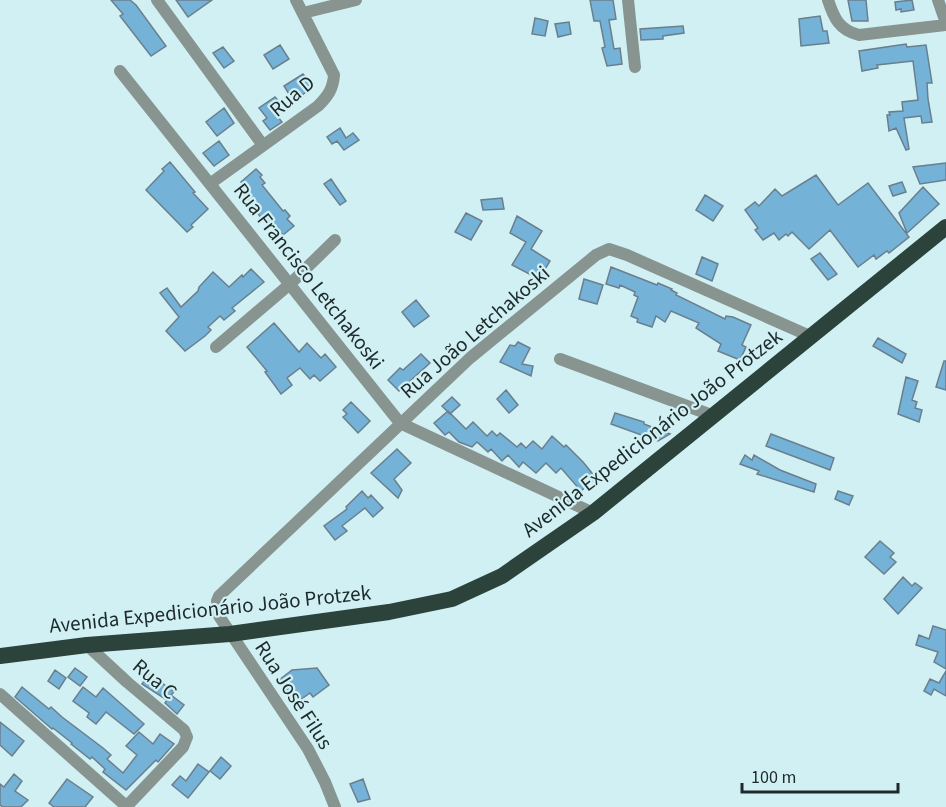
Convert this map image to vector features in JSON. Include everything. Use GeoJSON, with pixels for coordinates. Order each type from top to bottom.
{"type":"FeatureCollection","features":[{"type":"Feature","properties":{"kind":"highway","name":"Avenida Expedicionário João Protzek"},"geometry":{"type":"LineString","coordinates":[[0,656],[87,645],[230,634],[389,612],[452,599],[502,576],[593,513],[946,228]]}},
{"type":"Feature","properties":{"kind":"street"},"geometry":{"type":"LineString","coordinates":[[157,0],[262,144]]}},
{"type":"Feature","properties":{"kind":"street","name":"Rua D"},"geometry":{"type":"LineString","coordinates":[[211,183],[262,144],[318,106],[333,86],[334,75],[296,0]]}},
{"type":"Feature","properties":{"kind":"street"},"geometry":{"type":"LineString","coordinates":[[303,13],[356,0]]}},
{"type":"Feature","properties":{"kind":"street"},"geometry":{"type":"LineString","coordinates":[[628,0],[635,67]]}},
{"type":"Feature","properties":{"kind":"street"},"geometry":{"type":"LineString","coordinates":[[828,0],[839,26],[849,33],[859,35],[946,24],[938,0]]}},
{"type":"Feature","properties":{"kind":"street","name":"Rua Francisco Letchakoski"},"geometry":{"type":"LineString","coordinates":[[120,71],[400,423],[593,513]]}},
{"type":"Feature","properties":{"kind":"street"},"geometry":{"type":"LineString","coordinates":[[216,347],[290,284],[335,240]]}},
{"type":"Feature","properties":{"kind":"street","name":"Rua João Letchakoski"},"geometry":{"type":"LineString","coordinates":[[217,607],[219,596],[470,358],[596,255],[609,249],[812,337]]}},
{"type":"Feature","properties":{"kind":"street"},"geometry":{"type":"LineString","coordinates":[[560,359],[714,416]]}},
{"type":"Feature","properties":{"kind":"street","name":"Rua José Filus"},"geometry":{"type":"LineString","coordinates":[[217,607],[219,616],[230,634],[308,749],[335,807]]}},
{"type":"Feature","properties":{"kind":"street","name":"Rua C"},"geometry":{"type":"LineString","coordinates":[[87,645],[184,730],[187,737],[183,747],[126,807]]}},
{"type":"Feature","properties":{"kind":"street"},"geometry":{"type":"LineString","coordinates":[[0,694],[126,807]]}},
{"type":"Feature","properties":{"kind":"building"},"geometry":{"type":"Polygon","coordinates":[[[111,0],[130,0],[136,5],[166,46],[151,56],[120,16],[123,14],[111,0]]]}},
{"type":"Feature","properties":{"kind":"building"},"geometry":{"type":"Polygon","coordinates":[[[176,0],[212,0],[188,17],[176,0]]]}},
{"type":"Feature","properties":{"kind":"building"},"geometry":{"type":"Polygon","coordinates":[[[590,0],[613,0],[616,19],[609,20],[614,49],[620,48],[622,64],[607,66],[602,48],[605,47],[600,21],[594,21],[590,0]]]}},
{"type":"Feature","properties":{"kind":"building"},"geometry":{"type":"Polygon","coordinates":[[[848,0],[866,0],[868,21],[852,21],[848,0]]]}},
{"type":"Feature","properties":{"kind":"building"},"geometry":{"type":"Polygon","coordinates":[[[912,0],[914,10],[901,12],[901,9],[896,10],[895,2],[912,0]]]}},
{"type":"Feature","properties":{"kind":"building"},"geometry":{"type":"Polygon","coordinates":[[[820,16],[823,31],[827,31],[829,43],[801,46],[799,19],[820,16]]]}},
{"type":"Feature","properties":{"kind":"building"},"geometry":{"type":"Polygon","coordinates":[[[535,18],[548,21],[545,36],[532,34],[535,18]]]}},
{"type":"Feature","properties":{"kind":"building"},"geometry":{"type":"Polygon","coordinates":[[[569,22],[571,34],[558,37],[555,24],[569,22]]]}},
{"type":"Feature","properties":{"kind":"building"},"geometry":{"type":"Polygon","coordinates":[[[683,26],[684,33],[663,36],[663,39],[641,40],[640,29],[683,26]]]}},
{"type":"Feature","properties":{"kind":"building"},"geometry":{"type":"Polygon","coordinates":[[[906,44],[907,47],[926,45],[932,83],[927,83],[932,122],[922,123],[921,116],[904,118],[909,149],[906,150],[896,128],[889,131],[887,115],[890,115],[889,112],[903,111],[902,102],[918,100],[913,61],[877,65],[878,68],[862,71],[859,51],[906,44]]]}},
{"type":"Feature","properties":{"kind":"building"},"geometry":{"type":"Polygon","coordinates":[[[280,45],[289,59],[273,69],[264,55],[280,45]]]}},
{"type":"Feature","properties":{"kind":"building"},"geometry":{"type":"Polygon","coordinates":[[[223,47],[234,61],[224,68],[213,53],[223,47]]]}},
{"type":"Feature","properties":{"kind":"building"},"geometry":{"type":"Polygon","coordinates":[[[303,74],[314,86],[297,99],[295,96],[292,99],[284,86],[303,74]]]}},
{"type":"Feature","properties":{"kind":"building"},"geometry":{"type":"Polygon","coordinates":[[[275,97],[282,105],[274,112],[282,122],[270,130],[263,121],[267,118],[259,108],[275,97]]]}},
{"type":"Feature","properties":{"kind":"building"},"geometry":{"type":"Polygon","coordinates":[[[224,108],[234,123],[217,136],[206,122],[224,108]]]}},
{"type":"Feature","properties":{"kind":"building"},"geometry":{"type":"Polygon","coordinates":[[[340,128],[346,138],[353,133],[359,140],[344,150],[337,141],[332,144],[327,137],[340,128]]]}},
{"type":"Feature","properties":{"kind":"building"},"geometry":{"type":"Polygon","coordinates":[[[219,141],[229,155],[214,166],[203,153],[219,141]]]}},
{"type":"Feature","properties":{"kind":"building"},"geometry":{"type":"Polygon","coordinates":[[[170,162],[208,209],[187,232],[146,190],[170,162]]]}},
{"type":"Feature","properties":{"kind":"building"},"geometry":{"type":"Polygon","coordinates":[[[946,163],[946,180],[920,184],[913,167],[946,163]]]}},
{"type":"Feature","properties":{"kind":"building"},"geometry":{"type":"Polygon","coordinates":[[[256,169],[262,175],[260,177],[265,183],[262,185],[283,211],[285,210],[290,216],[287,219],[294,226],[283,235],[266,221],[264,222],[239,187],[243,184],[241,182],[256,169]]]}},
{"type":"Feature","properties":{"kind":"building"},"geometry":{"type":"Polygon","coordinates":[[[816,175],[838,205],[868,183],[909,237],[889,253],[887,251],[876,259],[874,255],[858,267],[830,230],[809,249],[792,232],[779,240],[774,233],[763,240],[755,230],[758,228],[745,210],[755,202],[759,206],[775,189],[782,196],[816,175]]]}},
{"type":"Feature","properties":{"kind":"building"},"geometry":{"type":"Polygon","coordinates":[[[331,179],[346,201],[340,205],[324,184],[331,179]]]}},
{"type":"Feature","properties":{"kind":"building"},"geometry":{"type":"Polygon","coordinates":[[[902,182],[906,192],[893,196],[889,186],[902,182]]]}},
{"type":"Feature","properties":{"kind":"building"},"geometry":{"type":"Polygon","coordinates":[[[923,187],[939,204],[907,233],[899,213],[923,187]]]}},
{"type":"Feature","properties":{"kind":"building"},"geometry":{"type":"Polygon","coordinates":[[[705,195],[723,206],[713,221],[696,210],[705,195]]]}},
{"type":"Feature","properties":{"kind":"building"},"geometry":{"type":"Polygon","coordinates":[[[502,198],[504,209],[483,210],[481,200],[502,198]]]}},
{"type":"Feature","properties":{"kind":"building"},"geometry":{"type":"Polygon","coordinates":[[[466,213],[482,221],[471,240],[455,232],[466,213]]]}},
{"type":"Feature","properties":{"kind":"building"},"geometry":{"type":"Polygon","coordinates":[[[517,216],[542,231],[531,249],[550,261],[539,279],[512,265],[526,242],[510,233],[517,216]]]}},
{"type":"Feature","properties":{"kind":"building"},"geometry":{"type":"Polygon","coordinates":[[[820,253],[837,274],[828,280],[811,259],[820,253]]]}},
{"type":"Feature","properties":{"kind":"building"},"geometry":{"type":"Polygon","coordinates":[[[702,257],[718,264],[712,281],[696,274],[702,257]]]}},
{"type":"Feature","properties":{"kind":"building"},"geometry":{"type":"Polygon","coordinates":[[[611,267],[672,289],[677,293],[676,295],[725,319],[726,316],[733,317],[751,325],[742,345],[746,347],[740,360],[718,351],[721,344],[696,328],[699,323],[671,311],[665,322],[656,316],[652,327],[637,322],[638,319],[631,316],[638,297],[634,295],[635,292],[620,285],[619,288],[606,284],[611,267]]]}},
{"type":"Feature","properties":{"kind":"building"},"geometry":{"type":"Polygon","coordinates":[[[251,269],[264,282],[232,308],[235,311],[224,320],[220,316],[208,327],[211,330],[205,336],[185,351],[166,331],[179,317],[160,293],[167,288],[181,307],[213,272],[229,287],[251,269]]]}},
{"type":"Feature","properties":{"kind":"building"},"geometry":{"type":"Polygon","coordinates":[[[584,279],[603,285],[597,304],[579,299],[584,279]]]}},
{"type":"Feature","properties":{"kind":"building"},"geometry":{"type":"Polygon","coordinates":[[[416,300],[429,316],[414,327],[402,312],[416,300]]]}},
{"type":"Feature","properties":{"kind":"building"},"geometry":{"type":"Polygon","coordinates":[[[274,323],[299,352],[307,343],[321,358],[325,354],[336,367],[320,381],[314,375],[310,379],[300,368],[287,378],[292,385],[281,394],[265,372],[267,371],[247,347],[274,323]]]}},
{"type":"Feature","properties":{"kind":"building"},"geometry":{"type":"Polygon","coordinates":[[[878,338],[906,354],[902,363],[873,346],[878,338]]]}},
{"type":"Feature","properties":{"kind":"building"},"geometry":{"type":"Polygon","coordinates":[[[518,342],[530,348],[522,364],[533,366],[531,376],[500,362],[510,345],[515,346],[518,342]]]}},
{"type":"Feature","properties":{"kind":"building"},"geometry":{"type":"Polygon","coordinates":[[[421,354],[430,363],[399,391],[388,380],[400,368],[403,370],[421,354]]]}},
{"type":"Feature","properties":{"kind":"building"},"geometry":{"type":"Polygon","coordinates":[[[944,361],[946,361],[946,390],[936,387],[944,361]]]}},
{"type":"Feature","properties":{"kind":"building"},"geometry":{"type":"Polygon","coordinates":[[[906,377],[918,381],[912,400],[917,402],[915,408],[922,410],[919,422],[898,414],[906,377]]]}},
{"type":"Feature","properties":{"kind":"building"},"geometry":{"type":"Polygon","coordinates":[[[506,390],[518,405],[509,413],[497,399],[506,390]]]}},
{"type":"Feature","properties":{"kind":"building"},"geometry":{"type":"Polygon","coordinates":[[[452,397],[460,405],[450,414],[442,406],[452,397]]]}},
{"type":"Feature","properties":{"kind":"building"},"geometry":{"type":"Polygon","coordinates":[[[351,402],[370,421],[358,433],[343,417],[347,414],[343,410],[351,402]]]}},
{"type":"Feature","properties":{"kind":"building"},"geometry":{"type":"Polygon","coordinates":[[[448,411],[466,429],[473,422],[487,436],[492,431],[497,436],[500,433],[517,447],[521,443],[526,448],[533,441],[542,449],[552,436],[564,447],[566,445],[596,478],[581,491],[561,468],[556,473],[546,463],[536,473],[523,462],[519,467],[508,455],[502,461],[491,449],[488,452],[477,442],[472,447],[459,442],[449,432],[445,435],[434,423],[448,411]]]}},
{"type":"Feature","properties":{"kind":"building"},"geometry":{"type":"Polygon","coordinates":[[[615,413],[644,422],[644,424],[670,434],[658,441],[611,424],[615,413]]]}},
{"type":"Feature","properties":{"kind":"building"},"geometry":{"type":"Polygon","coordinates":[[[771,434],[834,458],[830,470],[766,446],[771,434]]]}},
{"type":"Feature","properties":{"kind":"building"},"geometry":{"type":"Polygon","coordinates":[[[397,449],[411,463],[394,479],[402,490],[398,498],[371,473],[397,449]]]}},
{"type":"Feature","properties":{"kind":"building"},"geometry":{"type":"Polygon","coordinates":[[[745,455],[752,460],[754,455],[780,470],[816,484],[814,492],[757,474],[759,471],[740,464],[745,455]]]}},
{"type":"Feature","properties":{"kind":"building"},"geometry":{"type":"Polygon","coordinates":[[[362,491],[368,498],[371,495],[383,508],[373,517],[365,508],[342,526],[347,531],[335,540],[324,526],[347,509],[346,507],[362,491]]]}},
{"type":"Feature","properties":{"kind":"building"},"geometry":{"type":"Polygon","coordinates":[[[838,491],[853,496],[849,505],[835,499],[838,491]]]}},
{"type":"Feature","properties":{"kind":"building"},"geometry":{"type":"Polygon","coordinates":[[[880,541],[894,553],[890,557],[896,562],[884,574],[865,557],[880,541]]]}},
{"type":"Feature","properties":{"kind":"building"},"geometry":{"type":"Polygon","coordinates":[[[903,577],[912,586],[915,583],[922,588],[898,614],[884,599],[903,577]]]}},
{"type":"Feature","properties":{"kind":"building"},"geometry":{"type":"Polygon","coordinates":[[[933,626],[946,630],[946,669],[934,662],[938,652],[916,645],[919,635],[929,639],[933,626]]]}},
{"type":"Feature","properties":{"kind":"building"},"geometry":{"type":"Polygon","coordinates":[[[75,668],[87,677],[80,686],[68,677],[75,668]]]}},
{"type":"Feature","properties":{"kind":"building"},"geometry":{"type":"Polygon","coordinates":[[[317,668],[329,685],[313,697],[310,693],[297,702],[279,680],[292,670],[317,668]]]}},
{"type":"Feature","properties":{"kind":"building"},"geometry":{"type":"Polygon","coordinates":[[[55,670],[66,678],[59,689],[48,681],[55,670]]]}},
{"type":"Feature","properties":{"kind":"building"},"geometry":{"type":"Polygon","coordinates":[[[946,671],[946,696],[934,689],[931,695],[924,691],[930,679],[939,683],[946,671]]]}},
{"type":"Feature","properties":{"kind":"building"},"geometry":{"type":"Polygon","coordinates":[[[149,673],[174,692],[171,695],[184,705],[177,714],[165,703],[167,700],[142,684],[149,673]]]}},
{"type":"Feature","properties":{"kind":"building"},"geometry":{"type":"Polygon","coordinates":[[[22,687],[103,748],[111,755],[107,759],[123,773],[137,755],[126,746],[139,732],[153,744],[160,734],[174,744],[158,762],[156,760],[126,790],[103,772],[105,769],[92,757],[90,759],[15,697],[22,687]]]}},
{"type":"Feature","properties":{"kind":"building"},"geometry":{"type":"Polygon","coordinates":[[[83,687],[96,697],[103,688],[144,724],[134,734],[106,712],[96,724],[87,717],[89,713],[73,701],[83,687]]]}},
{"type":"Feature","properties":{"kind":"building"},"geometry":{"type":"Polygon","coordinates":[[[0,722],[24,741],[12,756],[0,745],[0,722]]]}},
{"type":"Feature","properties":{"kind":"building"},"geometry":{"type":"Polygon","coordinates":[[[221,757],[231,766],[220,779],[210,771],[221,757]]]}},
{"type":"Feature","properties":{"kind":"building"},"geometry":{"type":"Polygon","coordinates":[[[198,764],[209,772],[188,798],[172,785],[180,776],[186,781],[198,764]]]}},
{"type":"Feature","properties":{"kind":"building"},"geometry":{"type":"Polygon","coordinates":[[[14,774],[22,781],[15,791],[28,800],[21,807],[3,807],[0,805],[0,784],[4,787],[14,774]]]}},
{"type":"Feature","properties":{"kind":"building"},"geometry":{"type":"Polygon","coordinates":[[[67,779],[93,797],[85,807],[54,807],[49,803],[67,779]]]}},
{"type":"Feature","properties":{"kind":"building"},"geometry":{"type":"Polygon","coordinates":[[[363,779],[370,799],[358,802],[350,784],[363,779]]]}}]}
